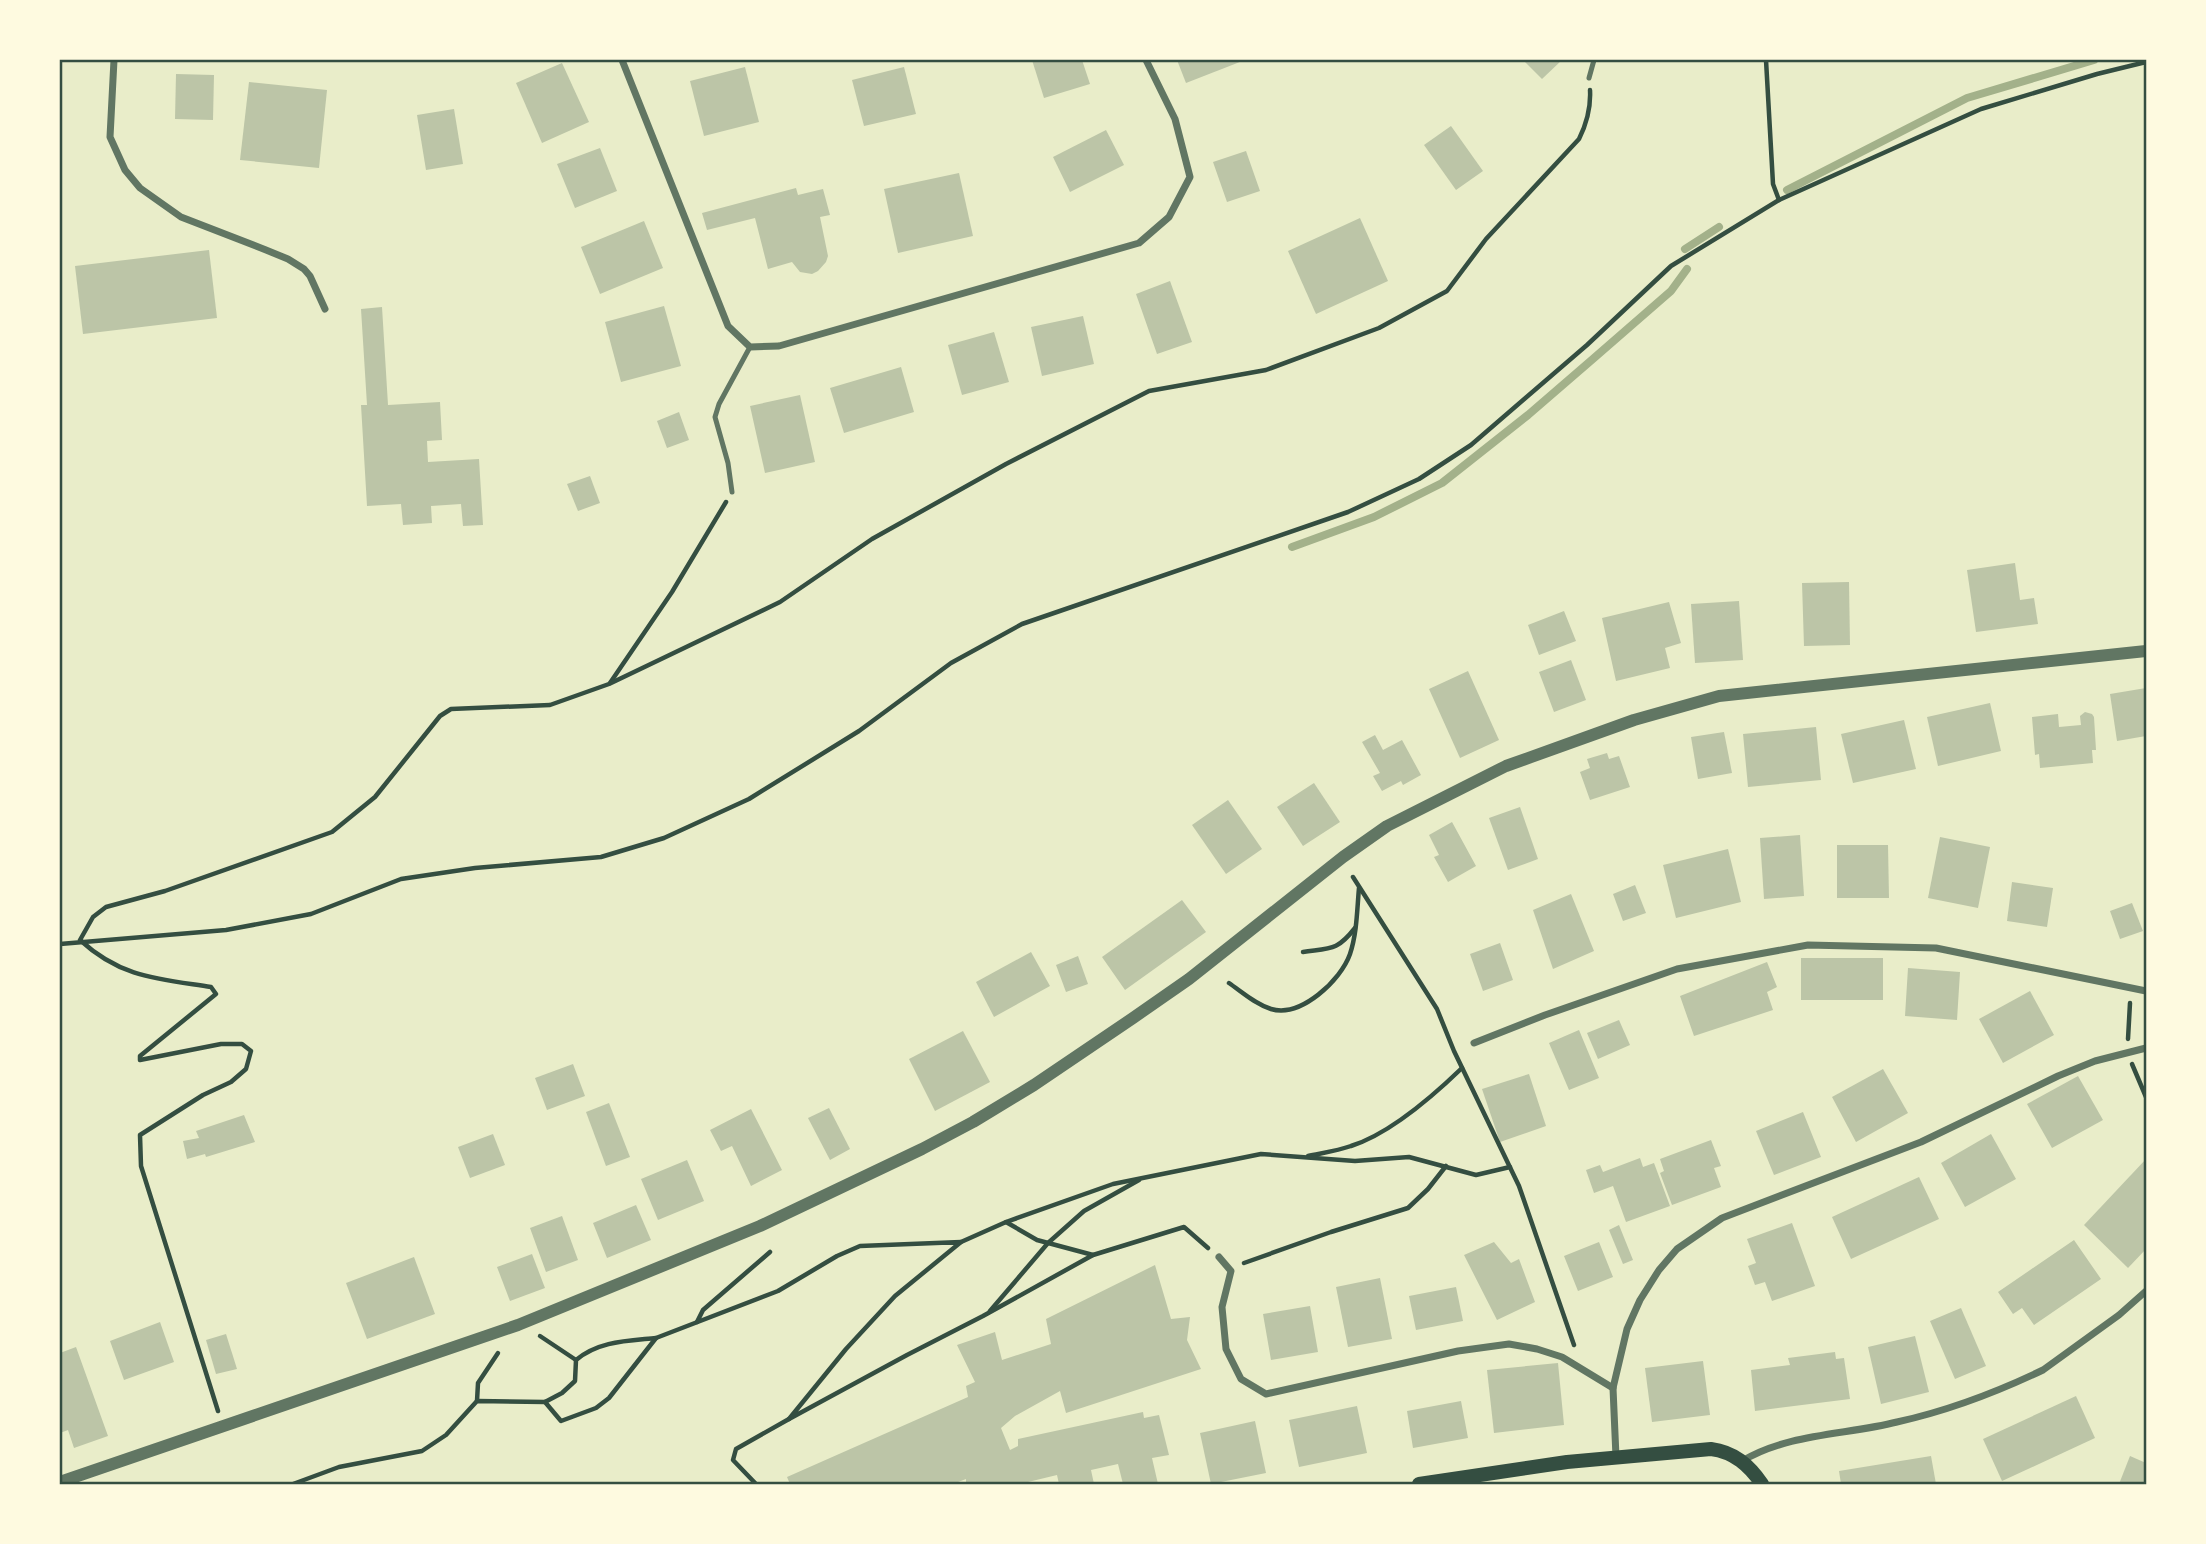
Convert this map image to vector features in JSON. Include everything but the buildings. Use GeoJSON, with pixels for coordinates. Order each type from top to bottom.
{"type":"FeatureCollection","features":[{"type":"Feature","properties":{"kind":"main road"},"geometry":{"type":"LineString","coordinates":[[1419,1485],[1567,1462],[1721,1450],[1742,1461],[1762,1485]]}},
{"type":"Feature","properties":{"kind":"street"},"geometry":{"type":"LineString","coordinates":[[114,60],[110,136],[125,170],[140,188],[181,217],[288,259],[304,269],[310,275],[325,309]]}},
{"type":"Feature","properties":{"kind":"street"},"geometry":{"type":"LineString","coordinates":[[622,60],[728,326],[750,346],[779,346],[1139,243],[1169,218],[1190,177],[1175,119],[1146,60]]}},
{"type":"Feature","properties":{"kind":"street"},"geometry":{"type":"LineString","coordinates":[[60,1482],[518,1325],[760,1226],[922,1149],[1034,1085],[1133,1018],[1189,979],[1332,865],[1387,826],[1506,766],[1634,720],[1719,696],[2147,651]]}},
{"type":"Feature","properties":{"kind":"street"},"geometry":{"type":"LineString","coordinates":[[1474,1043],[1545,1015],[1678,969],[1808,945],[1936,948],[2147,991]]}},
{"type":"Feature","properties":{"kind":"street"},"geometry":{"type":"LineString","coordinates":[[1616,1457],[1613,1388],[1627,1329],[1640,1300],[1659,1270],[1677,1249],[1722,1218],[1921,1142],[2095,1061],[2147,1048]]}},
{"type":"Feature","properties":{"kind":"street"},"geometry":{"type":"LineString","coordinates":[[1219,1257],[1231,1271],[1222,1307],[1226,1349],[1241,1379],[1266,1394],[1458,1352],[1509,1345],[1537,1349],[1562,1357],[1613,1388]]}},
{"type":"Feature","properties":{"kind":"street"},"geometry":{"type":"LineString","coordinates":[[1742,1461],[1774,1446],[1897,1422],[1956,1405],[2029,1377],[2043,1370],[2119,1315],[2147,1291]]}},
{"type":"Feature","properties":{"kind":"lane"},"geometry":{"type":"LineString","coordinates":[[1589,78],[1594,60]]}},
{"type":"Feature","properties":{"kind":"lane"},"geometry":{"type":"LineString","coordinates":[[732,492],[715,417],[719,404],[750,346]]}},
{"type":"Feature","properties":{"kind":"path"},"geometry":{"type":"LineString","coordinates":[[1766,60],[1773,184],[1779,200]]}},
{"type":"Feature","properties":{"kind":"path"},"geometry":{"type":"LineString","coordinates":[[60,944],[80,940],[226,930],[311,914],[401,879],[475,868],[601,857],[664,838],[749,799],[859,731],[951,663],[1021,624],[1348,512],[1419,479],[1471,445],[1587,345],[1671,267],[1779,200],[1982,109],[2097,74],[2147,62]]}},
{"type":"Feature","properties":{"kind":"path"},"geometry":{"type":"LineString","coordinates":[[80,940],[93,918],[106,907],[165,891],[332,832],[375,797],[440,716],[451,709],[550,705],[609,684],[780,602],[872,539],[1006,464],[1149,391],[1266,370],[1379,328],[1447,291],[1486,239],[1579,139],[1587,123],[1591,102],[1589,78]]}},
{"type":"Feature","properties":{"kind":"path"},"geometry":{"type":"LineString","coordinates":[[609,684],[672,592],[732,492]]}},
{"type":"Feature","properties":{"kind":"path"},"geometry":{"type":"LineString","coordinates":[[1353,877],[1437,1010],[1510,1167],[1582,1369]]}},
{"type":"Feature","properties":{"kind":"path"},"geometry":{"type":"LineString","coordinates":[[1229,983],[1253,1001],[1273,1010],[1298,1008],[1322,993],[1349,958],[1356,928],[1359,887]]}},
{"type":"Feature","properties":{"kind":"path"},"geometry":{"type":"LineString","coordinates":[[1303,952],[1338,947],[1356,928]]}},
{"type":"Feature","properties":{"kind":"path"},"geometry":{"type":"LineString","coordinates":[[80,940],[98,956],[132,974],[211,987],[216,994],[139,1056],[141,1060],[221,1044],[242,1044],[251,1051],[246,1069],[231,1082],[203,1094],[140,1135],[141,1166],[218,1412]]}},
{"type":"Feature","properties":{"kind":"path"},"geometry":{"type":"LineString","coordinates":[[1300,1157],[1351,1146],[1373,1137],[1432,1097],[1462,1068]]}},
{"type":"Feature","properties":{"kind":"path"},"geometry":{"type":"LineString","coordinates":[[789,1419],[846,1349],[895,1296],[961,1242],[1006,1222],[1113,1184],[1261,1154],[1355,1161],[1409,1157],[1476,1175],[1510,1167]]}},
{"type":"Feature","properties":{"kind":"path"},"geometry":{"type":"LineString","coordinates":[[1231,1271],[1249,1260],[1284,1247],[1408,1208],[1446,1166]]}},
{"type":"Feature","properties":{"kind":"path"},"geometry":{"type":"LineString","coordinates":[[987,1314],[1048,1243],[1084,1211],[1143,1178]]}},
{"type":"Feature","properties":{"kind":"path"},"geometry":{"type":"LineString","coordinates":[[1006,1222],[1037,1241],[1093,1255]]}},
{"type":"Feature","properties":{"kind":"path"},"geometry":{"type":"LineString","coordinates":[[756,1485],[733,1460],[736,1449],[1093,1255],[1184,1227],[1219,1257]]}},
{"type":"Feature","properties":{"kind":"path"},"geometry":{"type":"LineString","coordinates":[[477,1401],[545,1402],[562,1393],[575,1381],[576,1360],[586,1352],[612,1342],[656,1338],[696,1323],[778,1290],[860,1246],[961,1242]]}},
{"type":"Feature","properties":{"kind":"path"},"geometry":{"type":"LineString","coordinates":[[696,1323],[703,1310],[770,1252]]}},
{"type":"Feature","properties":{"kind":"path"},"geometry":{"type":"LineString","coordinates":[[540,1336],[576,1360]]}},
{"type":"Feature","properties":{"kind":"path"},"geometry":{"type":"LineString","coordinates":[[545,1402],[561,1421],[596,1408],[609,1398],[656,1338]]}},
{"type":"Feature","properties":{"kind":"path"},"geometry":{"type":"LineString","coordinates":[[293,1485],[339,1467],[422,1451],[446,1435],[477,1401],[478,1383],[498,1353]]}},
{"type":"Feature","properties":{"kind":"waterway"},"geometry":{"type":"LineString","coordinates":[[1787,190],[1967,98],[2094,60]]}},
{"type":"Feature","properties":{"kind":"waterway"},"geometry":{"type":"LineString","coordinates":[[1685,249],[1719,227]]}},
{"type":"Feature","properties":{"kind":"waterway"},"geometry":{"type":"LineString","coordinates":[[1292,547],[1374,517],[1442,483],[1528,415],[1671,291],[1687,269]]}}]}
